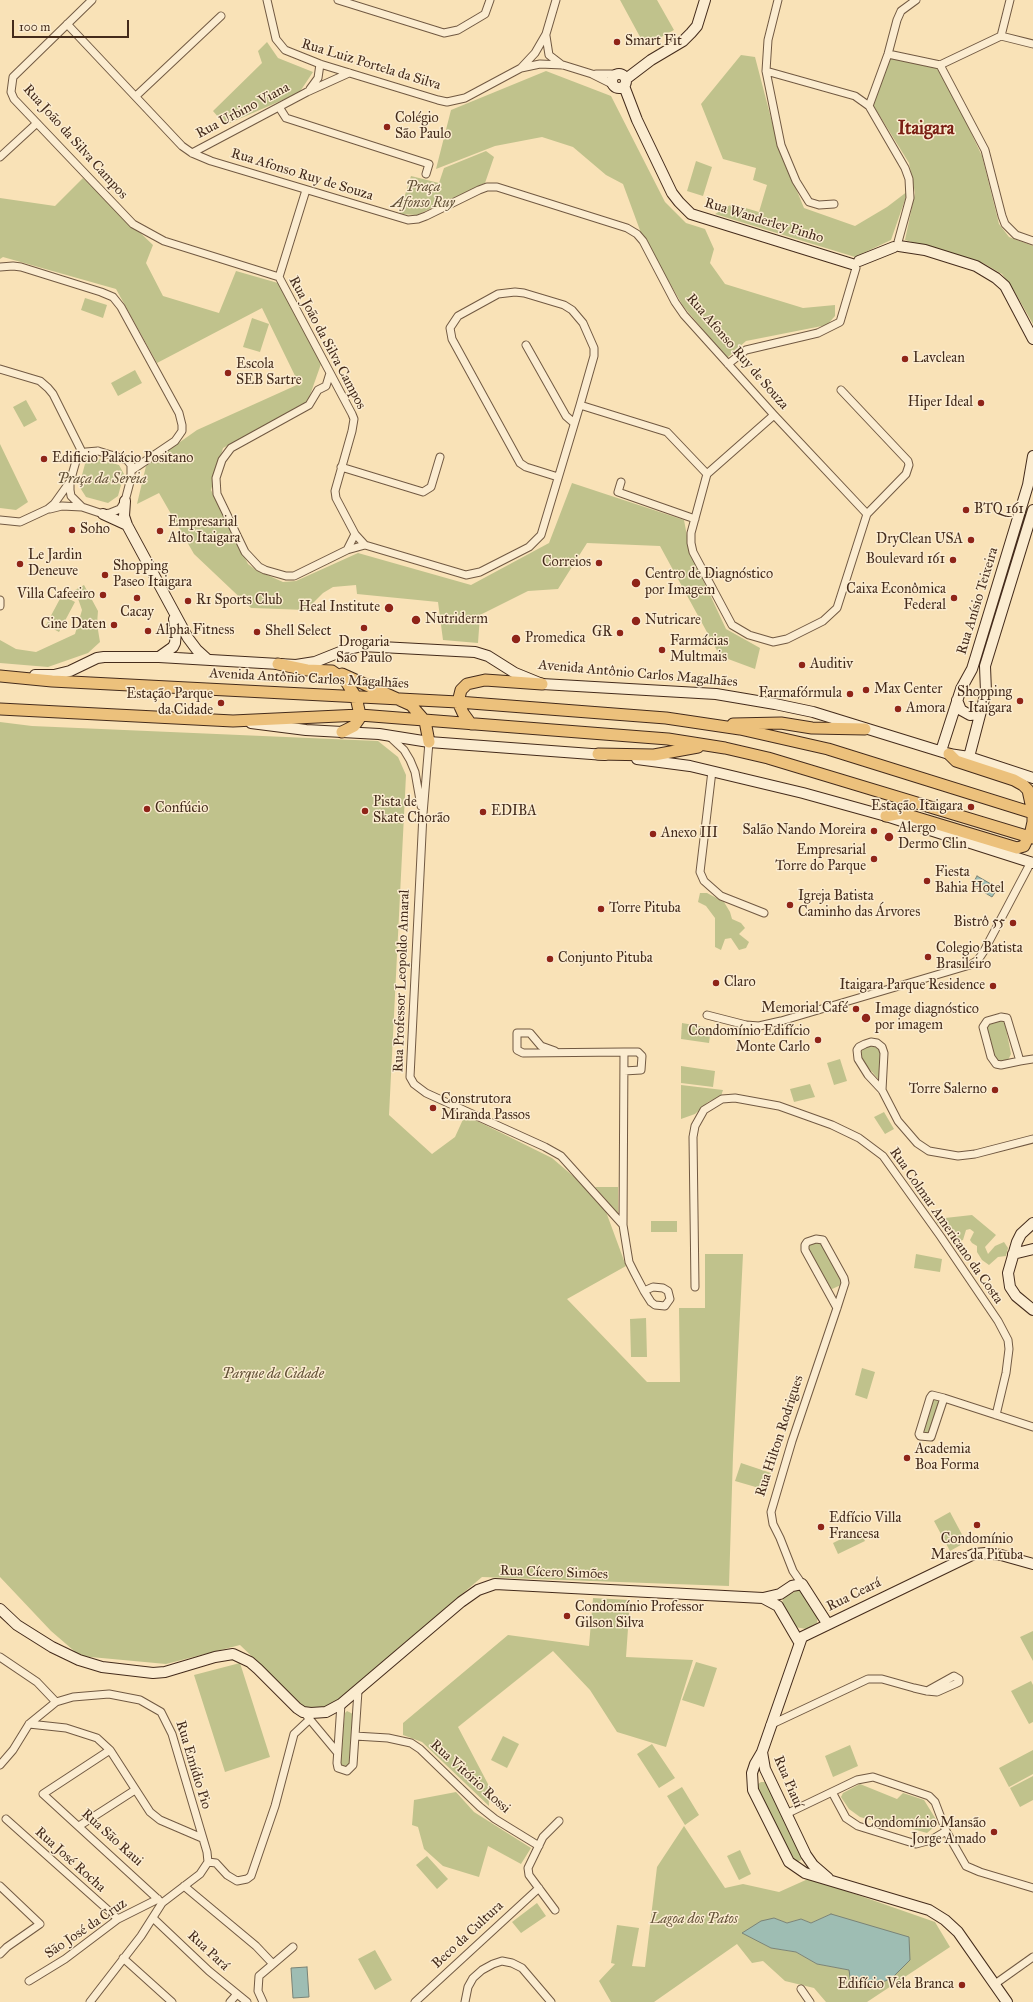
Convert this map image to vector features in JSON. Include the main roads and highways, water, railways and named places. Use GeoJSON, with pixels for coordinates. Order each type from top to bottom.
{"type":"FeatureCollection","features":[{"type":"Feature","properties":{"kind":"main road"},"geometry":{"type":"LineString","coordinates":[[278,664],[300,669],[332,671],[347,676],[411,705],[425,721],[429,742]]}},
{"type":"Feature","properties":{"kind":"main road"},"geometry":{"type":"LineString","coordinates":[[332,671],[345,680],[356,697],[360,715],[359,720],[354,726],[342,732]]}},
{"type":"Feature","properties":{"kind":"main road","name":"Avenida Antônio Carlos Magalhães"},"geometry":{"type":"LineString","coordinates":[[2,676],[52,681],[458,702],[617,713],[709,724],[828,748],[1033,813]]}},
{"type":"Feature","properties":{"kind":"main road"},"geometry":{"type":"LineString","coordinates":[[471,724],[462,713],[458,702],[463,686],[477,680],[542,684]]}},
{"type":"Feature","properties":{"kind":"main road"},"geometry":{"type":"LineString","coordinates":[[0,709],[233,721],[360,715],[631,735],[725,748],[768,758],[1031,838]]}},
{"type":"Feature","properties":{"kind":"main road"},"geometry":{"type":"LineString","coordinates":[[709,724],[781,723],[812,728],[865,729]]}},
{"type":"Feature","properties":{"kind":"main road"},"geometry":{"type":"LineString","coordinates":[[598,754],[654,755],[694,747],[725,748]]}},
{"type":"Feature","properties":{"kind":"main road"},"geometry":{"type":"LineString","coordinates":[[886,816],[901,813],[1017,848],[1024,846],[1031,838],[1033,813],[1030,796],[1023,785],[956,761],[945,753]]}},
{"type":"Feature","properties":{"kind":"water"},"geometry":{"type":"Polygon","coordinates":[[[977,876],[998,888],[992,897],[972,885],[977,876]]]}},
{"type":"Feature","properties":{"kind":"water"},"geometry":{"type":"Polygon","coordinates":[[[831,1914],[909,1937],[910,1960],[892,1978],[871,1987],[851,1985],[849,1970],[817,1964],[796,1952],[771,1948],[742,1933],[761,1921],[774,1918],[787,1923],[801,1919],[811,1923],[831,1914]]]}},
{"type":"Feature","properties":{"kind":"water"},"geometry":{"type":"Polygon","coordinates":[[[307,1967],[309,1997],[293,1998],[291,1968],[307,1967]]]}},
{"type":"Feature","properties":{"kind":"place","name":"Smart Fit"},"geometry":{"type":"Point","coordinates":[617,42]}},
{"type":"Feature","properties":{"kind":"place","name":"Colégio São Paulo"},"geometry":{"type":"Point","coordinates":[387,127]}},
{"type":"Feature","properties":{"kind":"place","name":"Lavclean"},"geometry":{"type":"Point","coordinates":[905,359]}},
{"type":"Feature","properties":{"kind":"place","name":"Escola SEB Sartre"},"geometry":{"type":"Point","coordinates":[228,373]}},
{"type":"Feature","properties":{"kind":"place","name":"Hiper Ideal"},"geometry":{"type":"Point","coordinates":[981,403]}},
{"type":"Feature","properties":{"kind":"place","name":"Edificio Palácio Positano"},"geometry":{"type":"Point","coordinates":[44,459]}},
{"type":"Feature","properties":{"kind":"place","name":"BTQ 161"},"geometry":{"type":"Point","coordinates":[966,510]}},
{"type":"Feature","properties":{"kind":"place","name":"Soho"},"geometry":{"type":"Point","coordinates":[72,530]}},
{"type":"Feature","properties":{"kind":"place","name":"Empresarial Alto Itaigara"},"geometry":{"type":"Point","coordinates":[160,531]}},
{"type":"Feature","properties":{"kind":"place","name":"DryClean USA"},"geometry":{"type":"Point","coordinates":[971,540]}},
{"type":"Feature","properties":{"kind":"place","name":"Boulevard 161"},"geometry":{"type":"Point","coordinates":[953,560]}},
{"type":"Feature","properties":{"kind":"place","name":"Correios"},"geometry":{"type":"Point","coordinates":[599,563]}},
{"type":"Feature","properties":{"kind":"place","name":"Le Jardin Deneuve"},"geometry":{"type":"Point","coordinates":[20,564]}},
{"type":"Feature","properties":{"kind":"place","name":"Shopping Paseo Itaigara"},"geometry":{"type":"Point","coordinates":[105,575]}},
{"type":"Feature","properties":{"kind":"place","name":"Centro de Diagnóstico por Imagem"},"geometry":{"type":"Point","coordinates":[636,583]}},
{"type":"Feature","properties":{"kind":"place","name":"Villa Cafeeiro"},"geometry":{"type":"Point","coordinates":[103,595]}},
{"type":"Feature","properties":{"kind":"place","name":"Cacay"},"geometry":{"type":"Point","coordinates":[137,598]}},
{"type":"Feature","properties":{"kind":"place","name":"Caixa Econômica Federal"},"geometry":{"type":"Point","coordinates":[954,598]}},
{"type":"Feature","properties":{"kind":"place","name":"R1 Sports Club"},"geometry":{"type":"Point","coordinates":[188,601]}},
{"type":"Feature","properties":{"kind":"place","name":"Heal Institute"},"geometry":{"type":"Point","coordinates":[389,608]}},
{"type":"Feature","properties":{"kind":"place","name":"Nutriderm"},"geometry":{"type":"Point","coordinates":[416,620]}},
{"type":"Feature","properties":{"kind":"place","name":"Nutricare"},"geometry":{"type":"Point","coordinates":[636,621]}},
{"type":"Feature","properties":{"kind":"place","name":"Cine Daten"},"geometry":{"type":"Point","coordinates":[114,625]}},
{"type":"Feature","properties":{"kind":"place","name":"Drogaria São Paulo"},"geometry":{"type":"Point","coordinates":[364,628]}},
{"type":"Feature","properties":{"kind":"place","name":"Alpha Fitness"},"geometry":{"type":"Point","coordinates":[148,631]}},
{"type":"Feature","properties":{"kind":"place","name":"Shell Select"},"geometry":{"type":"Point","coordinates":[257,632]}},
{"type":"Feature","properties":{"kind":"place","name":"GR"},"geometry":{"type":"Point","coordinates":[620,633]}},
{"type":"Feature","properties":{"kind":"place","name":"Promedica"},"geometry":{"type":"Point","coordinates":[516,639]}},
{"type":"Feature","properties":{"kind":"place","name":"Farmácias Multmais"},"geometry":{"type":"Point","coordinates":[662,650]}},
{"type":"Feature","properties":{"kind":"place","name":"Auditiv"},"geometry":{"type":"Point","coordinates":[802,665]}},
{"type":"Feature","properties":{"kind":"place","name":"Max Center"},"geometry":{"type":"Point","coordinates":[866,690]}},
{"type":"Feature","properties":{"kind":"place","name":"Farmafórmula"},"geometry":{"type":"Point","coordinates":[850,694]}},
{"type":"Feature","properties":{"kind":"place","name":"Shopping Itaigara"},"geometry":{"type":"Point","coordinates":[1020,701]}},
{"type":"Feature","properties":{"kind":"place","name":"Estação Parque da Cidade"},"geometry":{"type":"Point","coordinates":[221,703]}},
{"type":"Feature","properties":{"kind":"place","name":"Amora"},"geometry":{"type":"Point","coordinates":[898,709]}},
{"type":"Feature","properties":{"kind":"place","name":"Estação Itaigara"},"geometry":{"type":"Point","coordinates":[971,807]}},
{"type":"Feature","properties":{"kind":"place","name":"Confúcio"},"geometry":{"type":"Point","coordinates":[147,809]}},
{"type":"Feature","properties":{"kind":"place","name":"Pista de Skate Chorão"},"geometry":{"type":"Point","coordinates":[365,811]}},
{"type":"Feature","properties":{"kind":"place","name":"EDIBA"},"geometry":{"type":"Point","coordinates":[483,812]}},
{"type":"Feature","properties":{"kind":"place","name":"Salão Nando Moreira"},"geometry":{"type":"Point","coordinates":[874,831]}},
{"type":"Feature","properties":{"kind":"place","name":"Anexo III"},"geometry":{"type":"Point","coordinates":[653,834]}},
{"type":"Feature","properties":{"kind":"place","name":"Alergo Dermo Clin"},"geometry":{"type":"Point","coordinates":[889,837]}},
{"type":"Feature","properties":{"kind":"place","name":"Empresarial Torre do Parque"},"geometry":{"type":"Point","coordinates":[874,859]}},
{"type":"Feature","properties":{"kind":"place","name":"Fiesta Bahia Hotel"},"geometry":{"type":"Point","coordinates":[927,881]}},
{"type":"Feature","properties":{"kind":"place","name":"Igreja Batista Caminho das Árvores"},"geometry":{"type":"Point","coordinates":[790,905]}},
{"type":"Feature","properties":{"kind":"place","name":"Torre Pituba"},"geometry":{"type":"Point","coordinates":[601,909]}},
{"type":"Feature","properties":{"kind":"place","name":"Bistrô 55"},"geometry":{"type":"Point","coordinates":[1013,923]}},
{"type":"Feature","properties":{"kind":"place","name":"Colegio Batista Brasileiro"},"geometry":{"type":"Point","coordinates":[928,957]}},
{"type":"Feature","properties":{"kind":"place","name":"Conjunto Pituba"},"geometry":{"type":"Point","coordinates":[550,959]}},
{"type":"Feature","properties":{"kind":"place","name":"Claro"},"geometry":{"type":"Point","coordinates":[716,983]}},
{"type":"Feature","properties":{"kind":"place","name":"Itaigara Parque Residence"},"geometry":{"type":"Point","coordinates":[993,986]}},
{"type":"Feature","properties":{"kind":"place","name":"Memorial Café"},"geometry":{"type":"Point","coordinates":[856,1009]}},
{"type":"Feature","properties":{"kind":"place","name":"Image diagnóstico por imagem"},"geometry":{"type":"Point","coordinates":[866,1018]}},
{"type":"Feature","properties":{"kind":"place","name":"Condomínio Edifício Monte Carlo"},"geometry":{"type":"Point","coordinates":[818,1040]}},
{"type":"Feature","properties":{"kind":"place","name":"Torre Salerno"},"geometry":{"type":"Point","coordinates":[995,1090]}},
{"type":"Feature","properties":{"kind":"place","name":"Construtora Miranda Passos"},"geometry":{"type":"Point","coordinates":[433,1108]}},
{"type":"Feature","properties":{"kind":"place","name":"Academia Boa Forma"},"geometry":{"type":"Point","coordinates":[907,1458]}},
{"type":"Feature","properties":{"kind":"place","name":"Condomínio Mares da Pituba"},"geometry":{"type":"Point","coordinates":[977,1525]}},
{"type":"Feature","properties":{"kind":"place","name":"Edfício Villa Francesa"},"geometry":{"type":"Point","coordinates":[821,1527]}},
{"type":"Feature","properties":{"kind":"place","name":"Condomínio Professor Gilson Silva"},"geometry":{"type":"Point","coordinates":[567,1616]}},
{"type":"Feature","properties":{"kind":"place","name":"Condomínio Mansão Jorge Amado"},"geometry":{"type":"Point","coordinates":[994,1832]}},
{"type":"Feature","properties":{"kind":"place","name":"Edifício Vela Branca"},"geometry":{"type":"Point","coordinates":[962,1985]}},
{"type":"Feature","properties":{"kind":"district","name":"Itaigara"},"geometry":{"type":"Point","coordinates":[926,130]}},
{"type":"Feature","properties":{"kind":"park label","name":"Praça Afonso Ruy"},"geometry":{"type":"Point","coordinates":[423,196]}},
{"type":"Feature","properties":{"kind":"park label","name":"Praça da Sereia"},"geometry":{"type":"Point","coordinates":[102,480]}},
{"type":"Feature","properties":{"kind":"park label","name":"Parque da Cidade"},"geometry":{"type":"Point","coordinates":[273,1375]}},
{"type":"Feature","properties":{"kind":"park label","name":"Lagoa dos Patos"},"geometry":{"type":"Point","coordinates":[694,1920]}}]}
